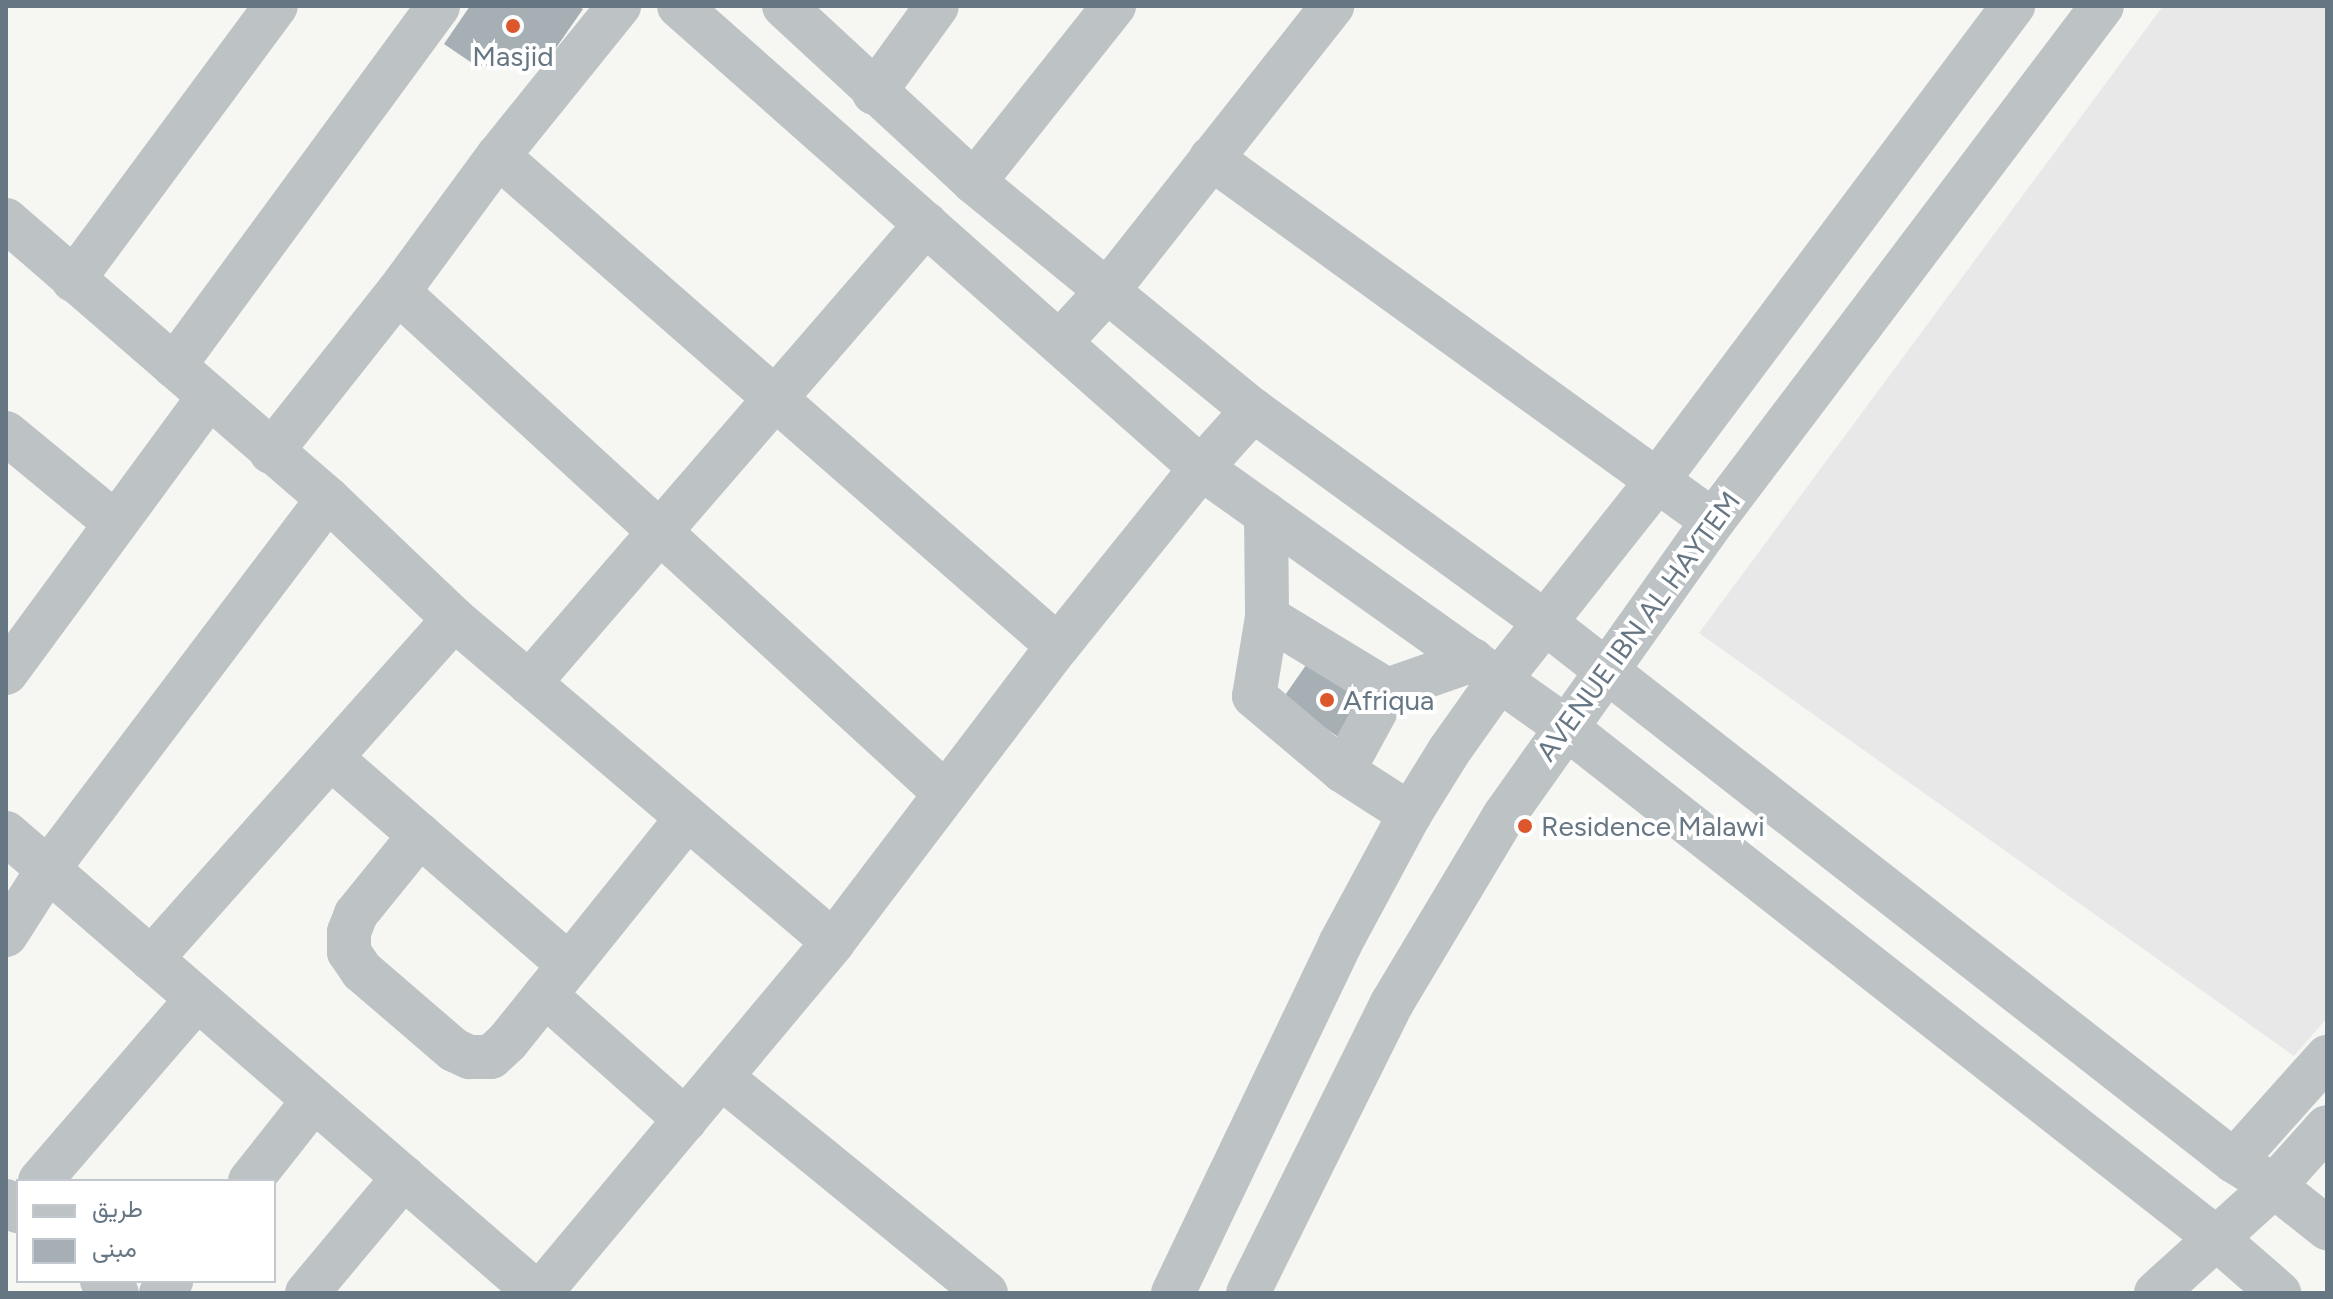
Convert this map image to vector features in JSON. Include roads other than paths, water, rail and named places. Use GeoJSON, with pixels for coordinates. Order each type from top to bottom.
{"type":"FeatureCollection","features":[{"type":"Feature","properties":{"kind":"street"},"geometry":{"type":"LineString","coordinates":[[73,280],[276,6]]}},
{"type":"Feature","properties":{"kind":"street"},"geometry":{"type":"LineString","coordinates":[[174,366],[438,6]]}},
{"type":"Feature","properties":{"kind":"street"},"geometry":{"type":"LineString","coordinates":[[271,452],[398,292],[498,156],[619,6]]}},
{"type":"Feature","properties":{"kind":"street"},"geometry":{"type":"LineString","coordinates":[[679,6],[1201,468],[1564,726],[2216,1238],[2279,1293]]}},
{"type":"Feature","properties":{"kind":"street"},"geometry":{"type":"LineString","coordinates":[[784,6],[829,20],[874,93],[974,182],[1253,410],[1605,668],[2234,1161],[2274,1186],[2327,1228]]}},
{"type":"Feature","properties":{"kind":"street"},"geometry":{"type":"LineString","coordinates":[[874,93],[937,6]]}},
{"type":"Feature","properties":{"kind":"street"},"geometry":{"type":"LineString","coordinates":[[974,182],[1114,6]]}},
{"type":"Feature","properties":{"kind":"street"},"geometry":{"type":"LineString","coordinates":[[1060,342],[1108,290],[1332,6]]}},
{"type":"Feature","properties":{"kind":"street"},"geometry":{"type":"LineString","coordinates":[[1173,1293],[1340,944],[1486,669],[1543,621],[1657,481],[2013,6]]}},
{"type":"Feature","properties":{"kind":"street","name":"AVENUE IBN AL HAYTEM"},"geometry":{"type":"LineString","coordinates":[[1248,1293],[1392,1003],[1504,816],[1605,668],[1713,521],[2102,6]]}},
{"type":"Feature","properties":{"kind":"street"},"geometry":{"type":"LineString","coordinates":[[498,156],[1058,646]]}},
{"type":"Feature","properties":{"kind":"street"},"geometry":{"type":"LineString","coordinates":[[1211,158],[1713,521]]}},
{"type":"Feature","properties":{"kind":"street"},"geometry":{"type":"LineString","coordinates":[[6,220],[328,499],[454,619],[833,942]]}},
{"type":"Feature","properties":{"kind":"street"},"geometry":{"type":"LineString","coordinates":[[529,683],[926,224]]}},
{"type":"Feature","properties":{"kind":"street"},"geometry":{"type":"LineString","coordinates":[[398,292],[945,793]]}},
{"type":"Feature","properties":{"kind":"street"},"geometry":{"type":"LineString","coordinates":[[6,673],[114,522],[209,397]]}},
{"type":"Feature","properties":{"kind":"street"},"geometry":{"type":"LineString","coordinates":[[6,833],[539,1293],[833,942],[1058,646],[1201,468],[1253,410]]}},
{"type":"Feature","properties":{"kind":"street"},"geometry":{"type":"LineString","coordinates":[[7,438],[114,522]]}},
{"type":"Feature","properties":{"kind":"street"},"geometry":{"type":"LineString","coordinates":[[6,935],[48,869],[328,499]]}},
{"type":"Feature","properties":{"kind":"street"},"geometry":{"type":"LineString","coordinates":[[1266,514],[1267,617],[1254,696],[1343,771],[1410,814]]}},
{"type":"Feature","properties":{"kind":"street"},"geometry":{"type":"LineString","coordinates":[[1267,617],[1387,690],[1486,669]]}},
{"type":"Feature","properties":{"kind":"street"},"geometry":{"type":"LineString","coordinates":[[151,959],[454,619]]}},
{"type":"Feature","properties":{"kind":"street"},"geometry":{"type":"LineString","coordinates":[[1343,771],[1387,690]]}},
{"type":"Feature","properties":{"kind":"street"},"geometry":{"type":"LineString","coordinates":[[331,758],[420,835],[686,1120]]}},
{"type":"Feature","properties":{"kind":"street"},"geometry":{"type":"LineString","coordinates":[[420,835],[356,914],[349,932],[349,952],[362,971],[454,1050],[469,1057],[491,1057],[687,818]]}},
{"type":"Feature","properties":{"kind":"street"},"geometry":{"type":"LineString","coordinates":[[39,1179],[197,999]]}},
{"type":"Feature","properties":{"kind":"street"},"geometry":{"type":"LineString","coordinates":[[2234,1161],[2327,1057]]}},
{"type":"Feature","properties":{"kind":"street"},"geometry":{"type":"LineString","coordinates":[[721,1077],[986,1293]]}},
{"type":"Feature","properties":{"kind":"street"},"geometry":{"type":"LineString","coordinates":[[252,1179],[314,1100]]}},
{"type":"Feature","properties":{"kind":"street"},"geometry":{"type":"LineString","coordinates":[[2156,1293],[2274,1186],[2327,1127]]}},
{"type":"Feature","properties":{"kind":"street"},"geometry":{"type":"LineString","coordinates":[[307,1293],[404,1177]]}},
{"type":"Feature","properties":{"kind":"place","name":"Masjid"},"geometry":{"type":"Point","coordinates":[513,26]}},
{"type":"Feature","properties":{"kind":"place","name":"Afriqua"},"geometry":{"type":"Point","coordinates":[1327,700]}},
{"type":"Feature","properties":{"kind":"place","name":"Residence Malawi"},"geometry":{"type":"Point","coordinates":[1525,826]}}]}
